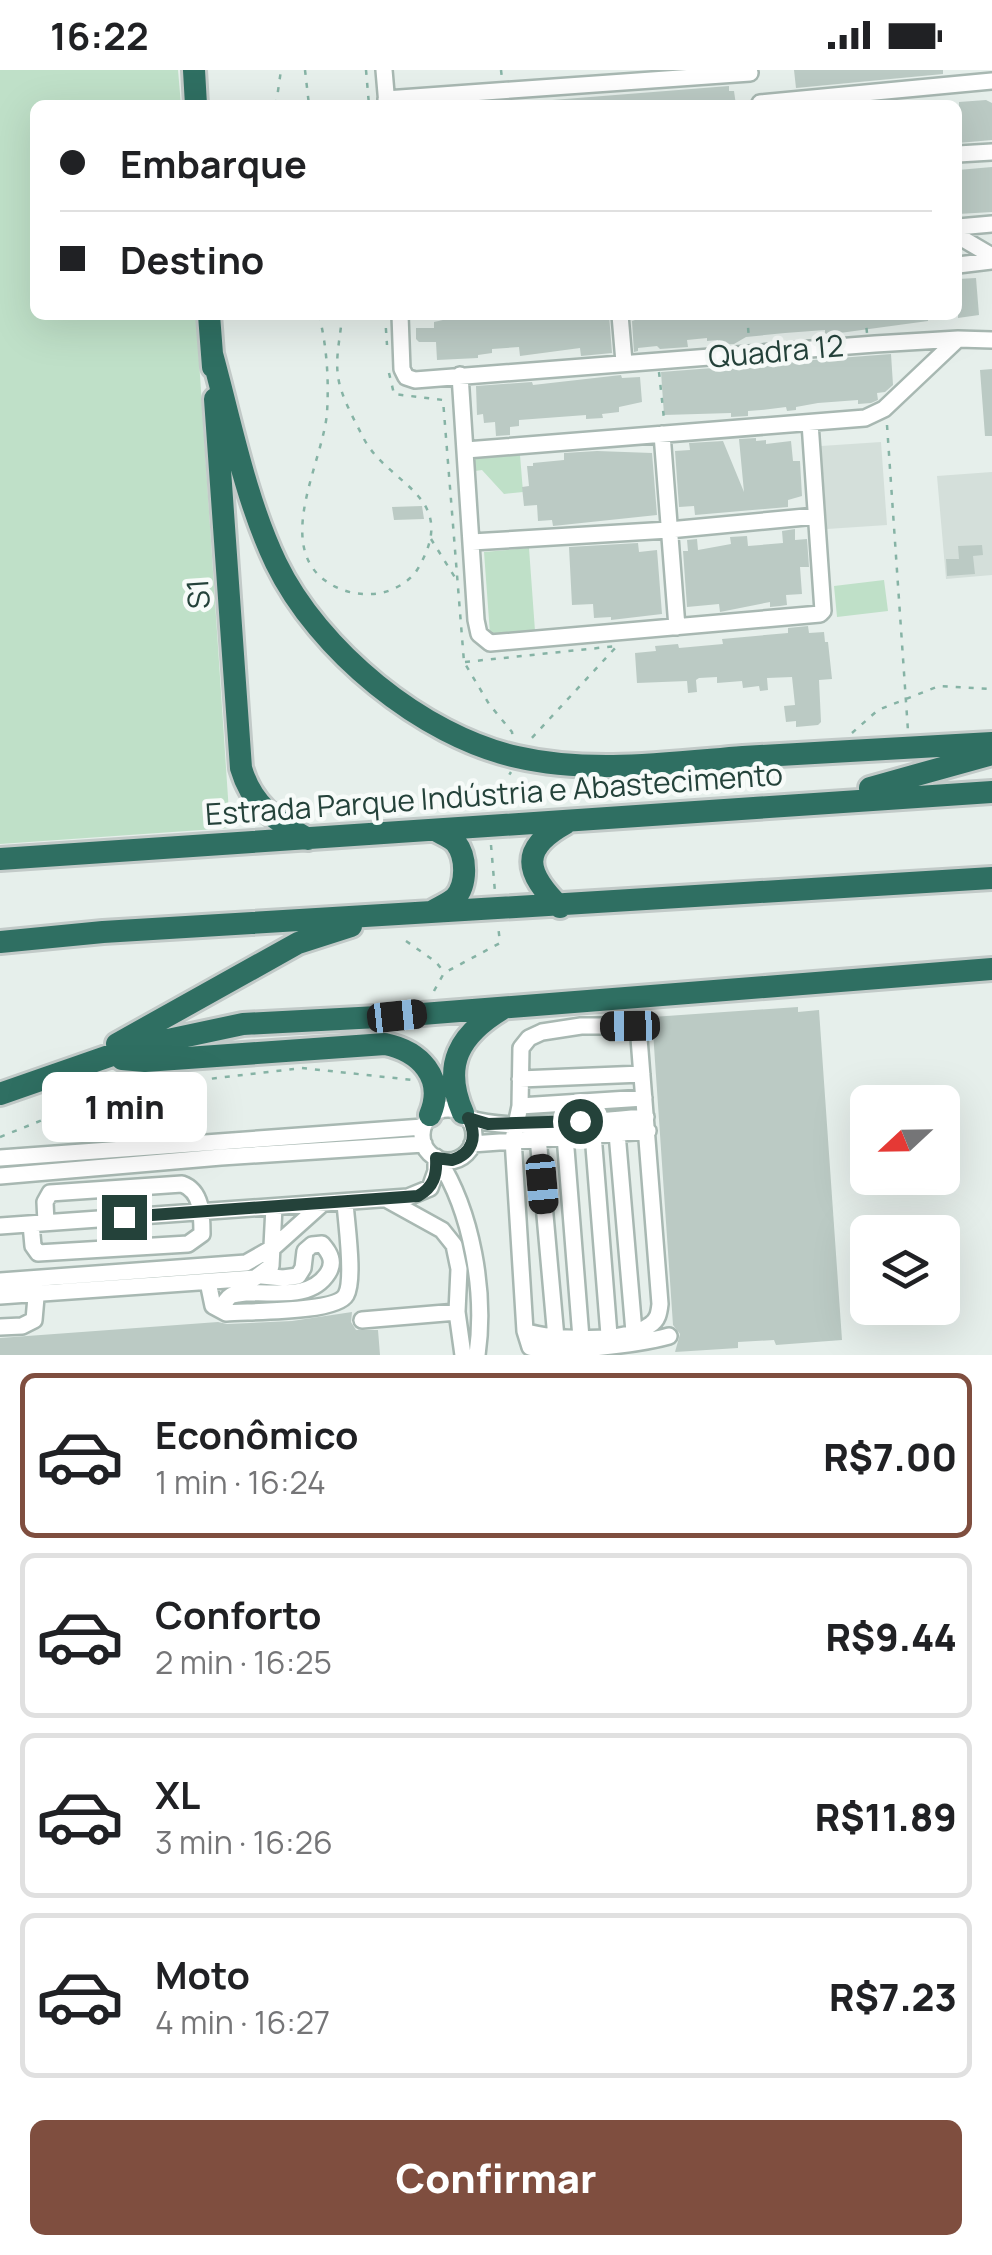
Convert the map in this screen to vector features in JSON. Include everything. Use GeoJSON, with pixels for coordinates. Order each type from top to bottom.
{"type":"FeatureCollection","features":[{"type":"Feature","properties":{"kind":"highway"},"geometry":{"type":"LineString","coordinates":[[194,70],[196,100]]}},
{"type":"Feature","properties":{"kind":"highway","name":"S1"},"geometry":{"type":"LineString","coordinates":[[209,320],[241,768],[246,786],[262,809],[308,840]]}},
{"type":"Feature","properties":{"kind":"highway"},"geometry":{"type":"LineString","coordinates":[[212,354],[262,530],[278,566],[319,627],[398,702],[446,730],[516,757],[606,765],[992,743]]}},
{"type":"Feature","properties":{"kind":"highway"},"geometry":{"type":"LineString","coordinates":[[794,803],[918,777],[992,754]]}},
{"type":"Feature","properties":{"kind":"highway","name":"Estrada Parque Indústria e Abastecimento"},"geometry":{"type":"LineString","coordinates":[[0,859],[992,792]]}},
{"type":"Feature","properties":{"kind":"highway"},"geometry":{"type":"LineString","coordinates":[[560,907],[535,880],[532,857],[546,834],[569,821]]}},
{"type":"Feature","properties":{"kind":"highway"},"geometry":{"type":"LineString","coordinates":[[430,913],[453,900],[464,874],[461,851],[454,841],[435,830]]}},
{"type":"Feature","properties":{"kind":"highway"},"geometry":{"type":"LineString","coordinates":[[0,942],[992,878]]}},
{"type":"Feature","properties":{"kind":"highway"},"geometry":{"type":"LineString","coordinates":[[79,1065],[298,943],[372,916]]}},
{"type":"Feature","properties":{"kind":"highway"},"geometry":{"type":"LineString","coordinates":[[0,1094],[103,1058],[200,1031],[243,1024],[397,1016],[992,969]]}},
{"type":"Feature","properties":{"kind":"highway"},"geometry":{"type":"LineString","coordinates":[[465,1116],[453,1085],[456,1058],[476,1026],[508,1005]]}},
{"type":"Feature","properties":{"kind":"highway"},"geometry":{"type":"LineString","coordinates":[[103,1058],[146,1060],[384,1044],[402,1048],[425,1064],[432,1076],[434,1090],[426,1129]]}},
{"type":"Feature","properties":{"kind":"street"},"geometry":{"type":"LineString","coordinates":[[384,70],[386,100]]}},
{"type":"Feature","properties":{"kind":"street"},"geometry":{"type":"LineString","coordinates":[[905,70],[906,89]]}},
{"type":"Feature","properties":{"kind":"street"},"geometry":{"type":"LineString","coordinates":[[409,100],[750,71],[759,100]]}},
{"type":"Feature","properties":{"kind":"street"},"geometry":{"type":"LineString","coordinates":[[799,100],[992,81]]}},
{"type":"Feature","properties":{"kind":"street"},"geometry":{"type":"LineString","coordinates":[[941,86],[942,100]]}},
{"type":"Feature","properties":{"kind":"street"},"geometry":{"type":"LineString","coordinates":[[962,154],[992,152]]}},
{"type":"Feature","properties":{"kind":"street"},"geometry":{"type":"LineString","coordinates":[[962,227],[992,224]]}},
{"type":"Feature","properties":{"kind":"street"},"geometry":{"type":"LineString","coordinates":[[962,239],[992,258]]}},
{"type":"Feature","properties":{"kind":"street"},"geometry":{"type":"LineString","coordinates":[[962,265],[992,258]]}},
{"type":"Feature","properties":{"kind":"street","name":"Quadra 12"},"geometry":{"type":"LineString","coordinates":[[400,320],[402,369],[406,377],[414,380],[868,345],[992,340]]}},
{"type":"Feature","properties":{"kind":"street"},"geometry":{"type":"LineString","coordinates":[[620,320],[624,362]]}},
{"type":"Feature","properties":{"kind":"street"},"geometry":{"type":"LineString","coordinates":[[466,450],[865,418],[878,413],[958,339]]}},
{"type":"Feature","properties":{"kind":"street"},"geometry":{"type":"LineString","coordinates":[[460,376],[476,620],[479,634],[490,643],[820,614],[823,611],[810,423]]}},
{"type":"Feature","properties":{"kind":"street"},"geometry":{"type":"LineString","coordinates":[[664,433],[677,626]]}},
{"type":"Feature","properties":{"kind":"street"},"geometry":{"type":"LineString","coordinates":[[472,542],[816,516]]}},
{"type":"Feature","properties":{"kind":"street"},"geometry":{"type":"LineString","coordinates":[[525,1331],[556,1338],[580,1338],[634,1332],[653,1324],[660,1304],[639,1038],[634,1026],[581,1026],[542,1032],[529,1038],[521,1048],[520,1106],[513,1132],[525,1331],[530,1347],[544,1353],[632,1347],[670,1336]]}},
{"type":"Feature","properties":{"kind":"street"},"geometry":{"type":"LineString","coordinates":[[520,1079],[642,1074]]}},
{"type":"Feature","properties":{"kind":"street"},"geometry":{"type":"LineString","coordinates":[[520,1106],[644,1098]]}},
{"type":"Feature","properties":{"kind":"street"},"geometry":{"type":"LineString","coordinates":[[0,1176],[221,1157],[426,1129],[443,1109],[538,1137],[617,1133],[647,1124]]}},
{"type":"Feature","properties":{"kind":"street"},"geometry":{"type":"LineString","coordinates":[[465,1116],[481,1143],[503,1150],[515,1164]]}},
{"type":"Feature","properties":{"kind":"street"},"geometry":{"type":"LineString","coordinates":[[437,1158],[458,1158],[481,1143],[513,1132],[647,1124]]}},
{"type":"Feature","properties":{"kind":"street"},"geometry":{"type":"LineString","coordinates":[[426,1129],[460,1199],[469,1230],[479,1322],[477,1355]]}},
{"type":"Feature","properties":{"kind":"street"},"geometry":{"type":"LineString","coordinates":[[0,1158],[426,1129]]}},
{"type":"Feature","properties":{"kind":"street"},"geometry":{"type":"LineString","coordinates":[[617,1133],[634,1332]]}},
{"type":"Feature","properties":{"kind":"street"},"geometry":{"type":"LineString","coordinates":[[594,1134],[609,1336]]}},
{"type":"Feature","properties":{"kind":"street"},"geometry":{"type":"LineString","coordinates":[[565,1136],[580,1338]]}},
{"type":"Feature","properties":{"kind":"street"},"geometry":{"type":"LineString","coordinates":[[538,1137],[556,1338]]}},
{"type":"Feature","properties":{"kind":"street"},"geometry":{"type":"LineString","coordinates":[[0,1226],[386,1200],[425,1192],[435,1179],[437,1158]]}},
{"type":"Feature","properties":{"kind":"street"},"geometry":{"type":"LineString","coordinates":[[516,1185],[569,1183]]}},
{"type":"Feature","properties":{"kind":"street"},"geometry":{"type":"LineString","coordinates":[[182,1184],[194,1190],[202,1234],[188,1244],[38,1253],[33,1246],[39,1224],[46,1198],[53,1193],[182,1184]]}},
{"type":"Feature","properties":{"kind":"street"},"geometry":{"type":"LineString","coordinates":[[386,1200],[424,1218],[450,1238],[458,1269],[457,1312],[463,1355]]}},
{"type":"Feature","properties":{"kind":"street"},"geometry":{"type":"LineString","coordinates":[[208,1282],[213,1306],[226,1312],[320,1307],[344,1298],[349,1284],[344,1202]]}},
{"type":"Feature","properties":{"kind":"street"},"geometry":{"type":"LineString","coordinates":[[0,1296],[37,1286],[246,1264],[274,1247],[322,1204]]}},
{"type":"Feature","properties":{"kind":"street"},"geometry":{"type":"LineString","coordinates":[[262,1276],[271,1266],[274,1206]]}},
{"type":"Feature","properties":{"kind":"street"},"geometry":{"type":"LineString","coordinates":[[0,1281],[37,1286],[282,1278],[298,1276],[305,1251],[312,1245],[322,1244],[331,1258],[331,1268],[316,1285],[297,1292],[234,1295],[225,1302],[226,1312]]}},
{"type":"Feature","properties":{"kind":"street"},"geometry":{"type":"LineString","coordinates":[[0,1327],[29,1325],[37,1314],[37,1286]]}},
{"type":"Feature","properties":{"kind":"street"},"geometry":{"type":"LineString","coordinates":[[362,1320],[457,1312]]}},
{"type":"Feature","properties":{"kind":"path"},"geometry":{"type":"LineString","coordinates":[[277,100],[281,70]]}},
{"type":"Feature","properties":{"kind":"path"},"geometry":{"type":"LineString","coordinates":[[305,70],[308,100]]}},
{"type":"Feature","properties":{"kind":"path"},"geometry":{"type":"LineString","coordinates":[[366,70],[368,100]]}},
{"type":"Feature","properties":{"kind":"path"},"geometry":{"type":"LineString","coordinates":[[321,320],[328,370],[327,418],[300,540],[316,573],[345,592],[375,595],[398,587],[414,575],[428,550],[429,518],[422,498],[404,478],[378,461],[364,438],[338,378],[342,320]]}},
{"type":"Feature","properties":{"kind":"path"},"geometry":{"type":"LineString","coordinates":[[384,320],[387,350]]}},
{"type":"Feature","properties":{"kind":"path"},"geometry":{"type":"LineString","coordinates":[[747,320],[751,356]]}},
{"type":"Feature","properties":{"kind":"path"},"geometry":{"type":"LineString","coordinates":[[866,320],[868,345]]}},
{"type":"Feature","properties":{"kind":"path"},"geometry":{"type":"LineString","coordinates":[[658,361],[664,433]]}},
{"type":"Feature","properties":{"kind":"path"},"geometry":{"type":"LineString","coordinates":[[388,368],[394,394],[443,400],[464,662],[617,646],[516,757]]}},
{"type":"Feature","properties":{"kind":"path"},"geometry":{"type":"LineString","coordinates":[[886,419],[908,732]]}},
{"type":"Feature","properties":{"kind":"path"},"geometry":{"type":"LineString","coordinates":[[430,536],[457,580]]}},
{"type":"Feature","properties":{"kind":"path"},"geometry":{"type":"LineString","coordinates":[[848,736],[878,710],[939,686],[992,689]]}},
{"type":"Feature","properties":{"kind":"path"},"geometry":{"type":"LineString","coordinates":[[406,941],[444,972]]}},
{"type":"Feature","properties":{"kind":"path"},"geometry":{"type":"LineString","coordinates":[[0,1137],[90,1101],[166,1084],[299,1068],[416,1080],[425,1064]]}},
{"type":"Feature","properties":{"kind":"shaded area"},"geometry":{"type":"Polygon","coordinates":[[[881,442],[887,525],[827,529],[821,446],[881,442]]]}},
{"type":"Feature","properties":{"kind":"shaded area"},"geometry":{"type":"Polygon","coordinates":[[[992,472],[992,575],[946,579],[937,476],[992,472]]]}},
{"type":"Feature","properties":{"kind":"green space"},"geometry":{"type":"Polygon","coordinates":[[[0,70],[178,70],[181,100],[30,100],[30,320],[196,320],[230,828],[0,844],[0,70]]]}},
{"type":"Feature","properties":{"kind":"green space"},"geometry":{"type":"Polygon","coordinates":[[[520,455],[523,492],[504,494],[482,470],[475,471],[475,458],[520,455]]]}},
{"type":"Feature","properties":{"kind":"green space"},"geometry":{"type":"Polygon","coordinates":[[[529,548],[535,631],[490,634],[484,552],[529,548]]]}},
{"type":"Feature","properties":{"kind":"green space"},"geometry":{"type":"Polygon","coordinates":[[[884,580],[888,611],[837,617],[834,586],[884,580]]]}},
{"type":"Feature","properties":{"kind":"building"},"geometry":{"type":"Polygon","coordinates":[[[794,70],[943,70],[943,74],[796,88],[794,70]]]}},
{"type":"Feature","properties":{"kind":"building"},"geometry":{"type":"Polygon","coordinates":[[[729,86],[735,100],[552,100],[729,86]]]}},
{"type":"Feature","properties":{"kind":"building"},"geometry":{"type":"Polygon","coordinates":[[[962,102],[992,103],[992,140],[962,143],[962,102]]]}},
{"type":"Feature","properties":{"kind":"building"},"geometry":{"type":"Polygon","coordinates":[[[992,167],[992,212],[962,214],[962,170],[992,167]]]}},
{"type":"Feature","properties":{"kind":"building"},"geometry":{"type":"Polygon","coordinates":[[[976,278],[979,315],[962,317],[962,279],[976,278]]]}},
{"type":"Feature","properties":{"kind":"building"},"geometry":{"type":"Polygon","coordinates":[[[609,320],[612,353],[581,356],[580,348],[520,356],[519,347],[492,349],[492,353],[478,358],[437,360],[436,342],[416,339],[416,328],[434,328],[434,322],[609,320]]]}},
{"type":"Feature","properties":{"kind":"building"},"geometry":{"type":"Polygon","coordinates":[[[928,320],[825,335],[825,330],[746,337],[734,344],[718,345],[718,340],[707,338],[687,340],[688,347],[657,346],[634,352],[632,321],[928,320]]]}},
{"type":"Feature","properties":{"kind":"building"},"geometry":{"type":"Polygon","coordinates":[[[891,354],[893,385],[877,393],[878,400],[871,403],[818,403],[796,410],[787,411],[786,407],[748,411],[748,416],[731,417],[731,413],[664,415],[661,372],[891,354]]]}},
{"type":"Feature","properties":{"kind":"building"},"geometry":{"type":"Polygon","coordinates":[[[992,369],[992,436],[985,436],[980,370],[992,369]]]}},
{"type":"Feature","properties":{"kind":"building"},"geometry":{"type":"Polygon","coordinates":[[[621,375],[640,377],[642,402],[619,407],[619,412],[602,414],[603,418],[586,419],[586,415],[519,420],[519,426],[510,427],[510,435],[496,436],[495,422],[484,423],[483,414],[477,415],[476,386],[532,382],[533,385],[621,375]]]}},
{"type":"Feature","properties":{"kind":"building"},"geometry":{"type":"Polygon","coordinates":[[[739,439],[766,440],[766,444],[791,441],[793,461],[800,461],[802,496],[788,500],[788,507],[695,515],[694,506],[679,507],[675,451],[690,450],[689,443],[723,441],[744,492],[739,439]]]}},
{"type":"Feature","properties":{"kind":"building"},"geometry":{"type":"Polygon","coordinates":[[[564,453],[652,453],[657,515],[553,526],[552,520],[538,521],[537,505],[524,506],[522,487],[529,486],[527,466],[564,460],[564,453]]]}},
{"type":"Feature","properties":{"kind":"building"},"geometry":{"type":"Polygon","coordinates":[[[422,506],[424,519],[394,520],[392,507],[422,506]]]}},
{"type":"Feature","properties":{"kind":"building"},"geometry":{"type":"Polygon","coordinates":[[[795,529],[795,540],[807,539],[809,567],[800,567],[802,594],[786,595],[787,605],[770,607],[770,602],[720,612],[719,604],[687,607],[683,551],[688,551],[687,540],[697,539],[698,550],[731,544],[730,537],[747,536],[748,546],[783,543],[782,531],[795,529]]]}},
{"type":"Feature","properties":{"kind":"building"},"geometry":{"type":"Polygon","coordinates":[[[638,543],[639,552],[657,550],[662,614],[611,620],[594,618],[593,604],[572,605],[569,547],[638,543]]]}},
{"type":"Feature","properties":{"kind":"building"},"geometry":{"type":"Polygon","coordinates":[[[982,545],[983,555],[973,556],[975,574],[947,576],[946,559],[959,559],[958,546],[982,545]]]}},
{"type":"Feature","properties":{"kind":"building"},"geometry":{"type":"Polygon","coordinates":[[[808,626],[809,633],[824,632],[832,679],[819,680],[818,725],[796,727],[796,721],[786,722],[784,706],[795,705],[792,677],[767,678],[768,690],[760,691],[759,686],[743,688],[742,681],[717,683],[717,677],[699,678],[697,692],[688,693],[687,681],[637,683],[635,653],[656,651],[655,646],[723,644],[722,639],[788,633],[788,628],[808,626]]]}},
{"type":"Feature","properties":{"kind":"building"},"geometry":{"type":"Polygon","coordinates":[[[798,1007],[798,1012],[819,1010],[842,1340],[776,1345],[774,1340],[738,1342],[738,1348],[675,1352],[680,1334],[673,1325],[652,1017],[798,1007]]]}},
{"type":"Feature","properties":{"kind":"building"},"geometry":{"type":"Polygon","coordinates":[[[352,1312],[351,1322],[356,1330],[378,1330],[380,1355],[0,1355],[0,1338],[218,1322],[292,1321],[352,1312]]]}},
{"type":"Feature","properties":{"kind":"route"},"geometry":{"type":"LineString","coordinates":[[124,1217],[418,1196],[435,1179],[436,1158],[452,1160],[469,1150],[474,1137],[468,1118],[488,1124],[580,1121]]}}]}
